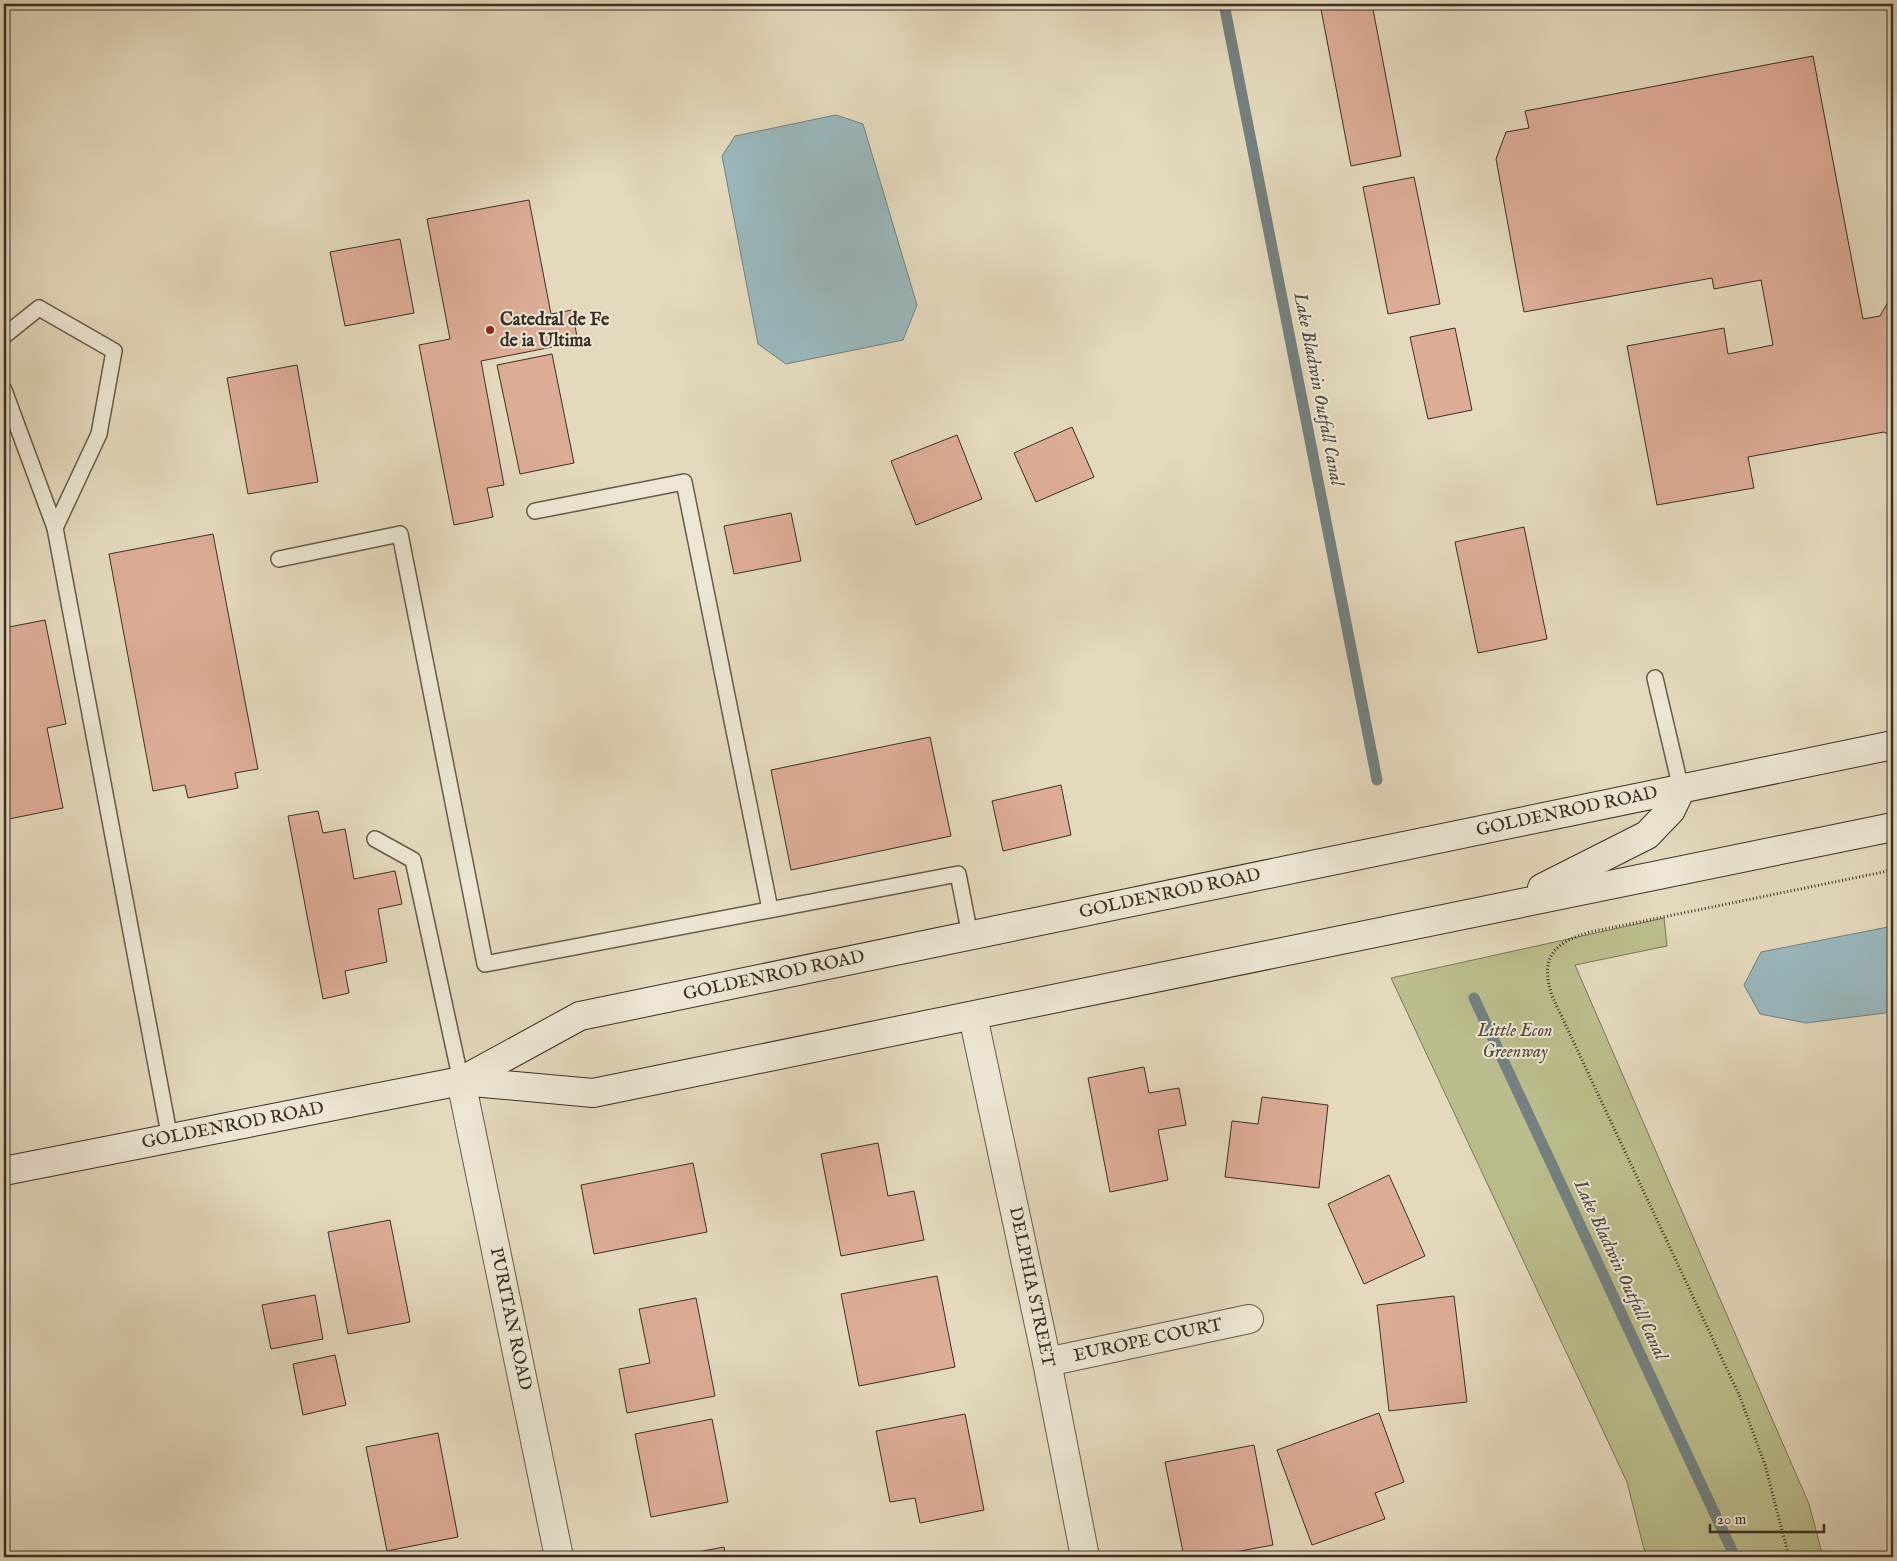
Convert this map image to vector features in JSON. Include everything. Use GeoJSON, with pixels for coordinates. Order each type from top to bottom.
{"type":"FeatureCollection","features":[{"type":"Feature","properties":{"kind":"main road","name":"GOLDENROD ROAD"},"geometry":{"type":"LineString","coordinates":[[461,1081],[580,1016],[1893,745]]}},
{"type":"Feature","properties":{"kind":"main road"},"geometry":{"type":"LineString","coordinates":[[1512,903],[1647,835],[1671,810],[1681,789]]}},
{"type":"Feature","properties":{"kind":"main road","name":"GOLDENROD ROAD"},"geometry":{"type":"LineString","coordinates":[[4,1172],[461,1081],[593,1093],[973,1016],[1512,903],[1893,827]]}},
{"type":"Feature","properties":{"kind":"main road","name":"DELPHIA STREET"},"geometry":{"type":"LineString","coordinates":[[973,1016],[1047,1362],[1085,1557]]}},
{"type":"Feature","properties":{"kind":"main road","name":"PURITAN ROAD"},"geometry":{"type":"LineString","coordinates":[[461,1081],[559,1557]]}},
{"type":"Feature","properties":{"kind":"main road","name":"EUROPE COURT"},"geometry":{"type":"LineString","coordinates":[[1047,1362],[1249,1319]]}},
{"type":"Feature","properties":{"kind":"lane"},"geometry":{"type":"LineString","coordinates":[[4,336],[38,308],[114,351],[99,434],[55,528]]}},
{"type":"Feature","properties":{"kind":"lane"},"geometry":{"type":"LineString","coordinates":[[4,390],[55,528],[170,1139]]}},
{"type":"Feature","properties":{"kind":"lane"},"geometry":{"type":"LineString","coordinates":[[535,511],[684,482],[770,909]]}},
{"type":"Feature","properties":{"kind":"lane"},"geometry":{"type":"LineString","coordinates":[[279,559],[400,534],[485,964],[958,874],[970,935]]}},
{"type":"Feature","properties":{"kind":"lane"},"geometry":{"type":"LineString","coordinates":[[1655,678],[1681,789]]}},
{"type":"Feature","properties":{"kind":"lane"},"geometry":{"type":"LineString","coordinates":[[376,840],[413,860],[461,1081]]}},
{"type":"Feature","properties":{"kind":"path"},"geometry":{"type":"LineString","coordinates":[[1789,1557],[1765,1465],[1740,1397],[1552,996],[1547,966],[1549,958],[1560,945],[1590,932],[1893,870]]}},
{"type":"Feature","properties":{"kind":"green space","name":"Little Econ Greenway"},"geometry":{"type":"Polygon","coordinates":[[[1664,918],[1667,946],[1575,965],[1809,1504],[1823,1557],[1646,1557],[1627,1482],[1391,978],[1664,918]]]}},
{"type":"Feature","properties":{"kind":"water"},"geometry":{"type":"Polygon","coordinates":[[[836,115],[863,124],[917,305],[903,340],[786,364],[758,344],[722,156],[735,136],[836,115]]]}},
{"type":"Feature","properties":{"kind":"water"},"geometry":{"type":"Polygon","coordinates":[[[1893,926],[1893,1012],[1806,1023],[1760,1014],[1744,985],[1761,952],[1893,926]]]}},
{"type":"Feature","properties":{"kind":"building"},"geometry":{"type":"Polygon","coordinates":[[[1320,4],[1372,4],[1401,156],[1351,166],[1320,4]]]}},
{"type":"Feature","properties":{"kind":"building"},"geometry":{"type":"Polygon","coordinates":[[[1813,56],[1863,319],[1880,316],[1893,293],[1893,438],[1884,432],[1748,457],[1754,488],[1657,505],[1627,346],[1724,328],[1728,354],[1773,345],[1761,280],[1714,289],[1712,278],[1524,312],[1496,159],[1506,132],[1529,128],[1525,111],[1813,56]]]}},
{"type":"Feature","properties":{"kind":"building"},"geometry":{"type":"Polygon","coordinates":[[[1414,177],[1440,304],[1388,314],[1363,187],[1414,177]]]}},
{"type":"Feature","properties":{"kind":"building"},"geometry":{"type":"Polygon","coordinates":[[[529,200],[551,314],[572,310],[578,342],[481,361],[504,485],[487,488],[493,517],[454,525],[419,345],[450,339],[427,219],[529,200]]]}},
{"type":"Feature","properties":{"kind":"building"},"geometry":{"type":"Polygon","coordinates":[[[400,239],[414,313],[345,326],[330,252],[400,239]]]}},
{"type":"Feature","properties":{"kind":"building"},"geometry":{"type":"Polygon","coordinates":[[[1455,328],[1472,410],[1428,419],[1410,337],[1455,328]]]}},
{"type":"Feature","properties":{"kind":"building"},"geometry":{"type":"Polygon","coordinates":[[[552,354],[574,463],[520,474],[497,365],[552,354]]]}},
{"type":"Feature","properties":{"kind":"building"},"geometry":{"type":"Polygon","coordinates":[[[297,365],[318,482],[248,494],[227,378],[297,365]]]}},
{"type":"Feature","properties":{"kind":"building"},"geometry":{"type":"Polygon","coordinates":[[[1072,427],[1094,477],[1036,502],[1014,453],[1072,427]]]}},
{"type":"Feature","properties":{"kind":"building"},"geometry":{"type":"Polygon","coordinates":[[[957,435],[982,499],[916,525],[891,461],[957,435]]]}},
{"type":"Feature","properties":{"kind":"building"},"geometry":{"type":"Polygon","coordinates":[[[791,513],[801,561],[734,574],[724,526],[791,513]]]}},
{"type":"Feature","properties":{"kind":"building"},"geometry":{"type":"Polygon","coordinates":[[[1524,527],[1547,639],[1478,653],[1455,542],[1524,527]]]}},
{"type":"Feature","properties":{"kind":"building"},"geometry":{"type":"Polygon","coordinates":[[[213,534],[258,769],[235,773],[238,788],[188,798],[185,785],[153,791],[109,554],[213,534]]]}},
{"type":"Feature","properties":{"kind":"building"},"geometry":{"type":"Polygon","coordinates":[[[45,620],[66,724],[47,728],[63,808],[4,820],[4,628],[45,620]]]}},
{"type":"Feature","properties":{"kind":"building"},"geometry":{"type":"Polygon","coordinates":[[[930,737],[951,836],[791,870],[771,770],[930,737]]]}},
{"type":"Feature","properties":{"kind":"building"},"geometry":{"type":"Polygon","coordinates":[[[1061,785],[1071,835],[1003,851],[992,801],[1061,785]]]}},
{"type":"Feature","properties":{"kind":"building"},"geometry":{"type":"Polygon","coordinates":[[[318,811],[323,833],[345,829],[354,879],[395,871],[402,904],[378,909],[387,962],[345,971],[349,993],[323,999],[288,816],[318,811]]]}},
{"type":"Feature","properties":{"kind":"building"},"geometry":{"type":"Polygon","coordinates":[[[1144,1067],[1149,1093],[1179,1088],[1186,1125],[1158,1130],[1168,1180],[1110,1192],[1088,1078],[1144,1067]]]}},
{"type":"Feature","properties":{"kind":"building"},"geometry":{"type":"Polygon","coordinates":[[[1262,1097],[1328,1105],[1319,1188],[1225,1177],[1232,1121],[1258,1124],[1262,1097]]]}},
{"type":"Feature","properties":{"kind":"building"},"geometry":{"type":"Polygon","coordinates":[[[878,1143],[888,1196],[914,1191],[924,1240],[841,1256],[821,1154],[878,1143]]]}},
{"type":"Feature","properties":{"kind":"building"},"geometry":{"type":"Polygon","coordinates":[[[693,1163],[707,1232],[594,1254],[581,1185],[693,1163]]]}},
{"type":"Feature","properties":{"kind":"building"},"geometry":{"type":"Polygon","coordinates":[[[1389,1175],[1425,1256],[1364,1284],[1328,1204],[1389,1175]]]}},
{"type":"Feature","properties":{"kind":"building"},"geometry":{"type":"Polygon","coordinates":[[[390,1220],[410,1322],[348,1334],[328,1232],[390,1220]]]}},
{"type":"Feature","properties":{"kind":"building"},"geometry":{"type":"Polygon","coordinates":[[[937,1276],[955,1367],[859,1386],[841,1294],[937,1276]]]}},
{"type":"Feature","properties":{"kind":"building"},"geometry":{"type":"Polygon","coordinates":[[[315,1295],[323,1339],[271,1349],[262,1305],[315,1295]]]}},
{"type":"Feature","properties":{"kind":"building"},"geometry":{"type":"Polygon","coordinates":[[[1454,1296],[1467,1402],[1389,1411],[1377,1305],[1454,1296]]]}},
{"type":"Feature","properties":{"kind":"building"},"geometry":{"type":"Polygon","coordinates":[[[696,1298],[715,1396],[627,1413],[619,1369],[650,1363],[639,1309],[696,1298]]]}},
{"type":"Feature","properties":{"kind":"building"},"geometry":{"type":"Polygon","coordinates":[[[335,1355],[346,1405],[303,1415],[293,1364],[335,1355]]]}},
{"type":"Feature","properties":{"kind":"building"},"geometry":{"type":"Polygon","coordinates":[[[1379,1413],[1404,1482],[1375,1493],[1385,1519],[1312,1545],[1277,1450],[1379,1413]]]}},
{"type":"Feature","properties":{"kind":"building"},"geometry":{"type":"Polygon","coordinates":[[[965,1414],[984,1510],[920,1523],[915,1498],[890,1502],[876,1431],[965,1414]]]}},
{"type":"Feature","properties":{"kind":"building"},"geometry":{"type":"Polygon","coordinates":[[[712,1419],[728,1502],[651,1517],[635,1434],[712,1419]]]}},
{"type":"Feature","properties":{"kind":"building"},"geometry":{"type":"Polygon","coordinates":[[[438,1433],[458,1537],[387,1551],[366,1447],[438,1433]]]}},
{"type":"Feature","properties":{"kind":"building"},"geometry":{"type":"Polygon","coordinates":[[[1254,1445],[1273,1545],[1208,1557],[1184,1557],[1165,1462],[1254,1445]]]}},
{"type":"Feature","properties":{"kind":"building"},"geometry":{"type":"Polygon","coordinates":[[[724,1547],[726,1557],[671,1557],[724,1547]]]}},
{"type":"Feature","properties":{"kind":"waterway","name":"Lake Bladwin Outfall Canal"},"geometry":{"type":"LineString","coordinates":[[1224,4],[1377,780]]}},
{"type":"Feature","properties":{"kind":"waterway","name":"Lake Bladwin Outfall Canal"},"geometry":{"type":"LineString","coordinates":[[1474,998],[1735,1557]]}},
{"type":"Feature","properties":{"kind":"place","name":"Catedral de Fe de ia Ultima"},"geometry":{"type":"Point","coordinates":[490,330]}}]}
